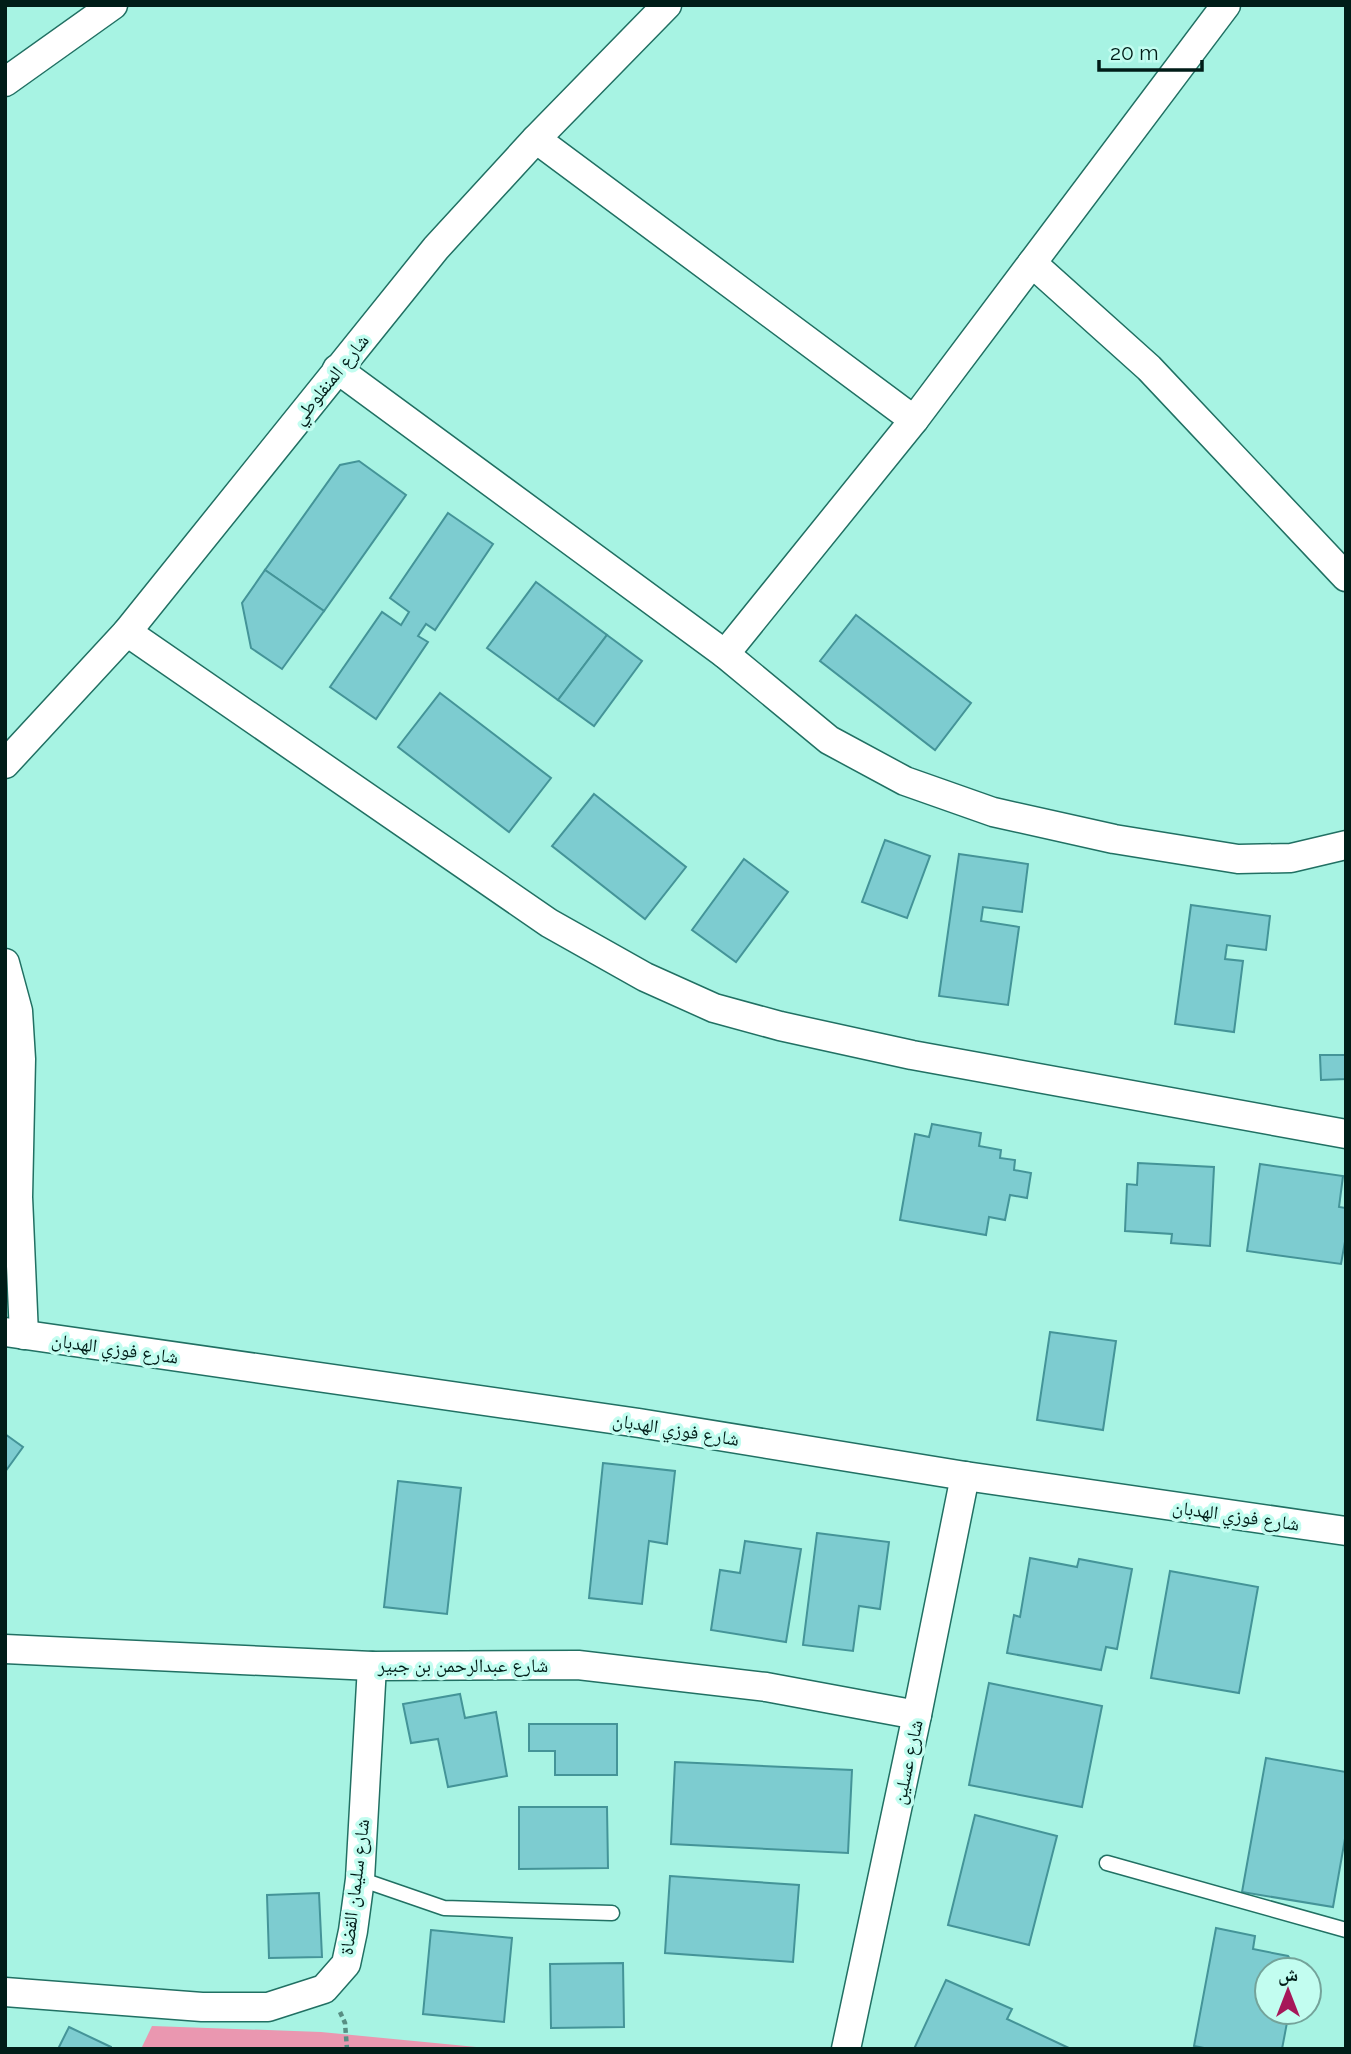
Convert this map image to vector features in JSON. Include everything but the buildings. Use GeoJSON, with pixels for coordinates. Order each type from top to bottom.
{"type":"FeatureCollection","features":[{"type":"Feature","properties":{"kind":"street"},"geometry":{"type":"LineString","coordinates":[[5,82],[113,5]]}},
{"type":"Feature","properties":{"kind":"street","name":"شارع المنفلوطي"},"geometry":{"type":"LineString","coordinates":[[5,764],[127,632],[436,248],[536,139],[667,5]]}},
{"type":"Feature","properties":{"kind":"street"},"geometry":{"type":"LineString","coordinates":[[725,654],[914,420],[1226,5]]}},
{"type":"Feature","properties":{"kind":"street"},"geometry":{"type":"LineString","coordinates":[[536,139],[914,420]]}},
{"type":"Feature","properties":{"kind":"street"},"geometry":{"type":"LineString","coordinates":[[1032,263],[1149,368],[1346,577]]}},
{"type":"Feature","properties":{"kind":"street"},"geometry":{"type":"LineString","coordinates":[[337,369],[725,654],[829,740],[905,780],[993,812],[1114,839],[1238,859],[1291,858],[1346,845]]}},
{"type":"Feature","properties":{"kind":"street"},"geometry":{"type":"LineString","coordinates":[[127,632],[549,923],[645,977],[714,1008],[780,1027],[912,1055],[1346,1134]]}},
{"type":"Feature","properties":{"kind":"street"},"geometry":{"type":"LineString","coordinates":[[5,963],[18,1011],[20,1047],[14,1333]]}},
{"type":"Feature","properties":{"kind":"street","name":"شارع فوزي الهدبان"},"geometry":{"type":"LineString","coordinates":[[14,1333],[639,1423],[965,1476],[1346,1531]]}},
{"type":"Feature","properties":{"kind":"street","name":"شارع عسلين"},"geometry":{"type":"LineString","coordinates":[[846,2049],[965,1476]]}},
{"type":"Feature","properties":{"kind":"street","name":"شارع عبدالرحمن بن جبير"},"geometry":{"type":"LineString","coordinates":[[5,1648],[372,1666],[578,1664],[766,1687],[917,1715]]}},
{"type":"Feature","properties":{"kind":"street","name":"شارع سليمان القضاة"},"geometry":{"type":"LineString","coordinates":[[5,1992],[202,2007],[268,2007],[324,1989],[346,1964],[360,1878],[372,1666]]}},
{"type":"Feature","properties":{"kind":"lane"},"geometry":{"type":"LineString","coordinates":[[1107,1863],[1346,1930]]}},
{"type":"Feature","properties":{"kind":"lane"},"geometry":{"type":"LineString","coordinates":[[360,1878],[444,1908],[612,1913]]}},
{"type":"Feature","properties":{"kind":"shaded area"},"geometry":{"type":"Polygon","coordinates":[[[152,2026],[321,2032],[497,2049],[141,2049],[152,2026]]]}}]}
